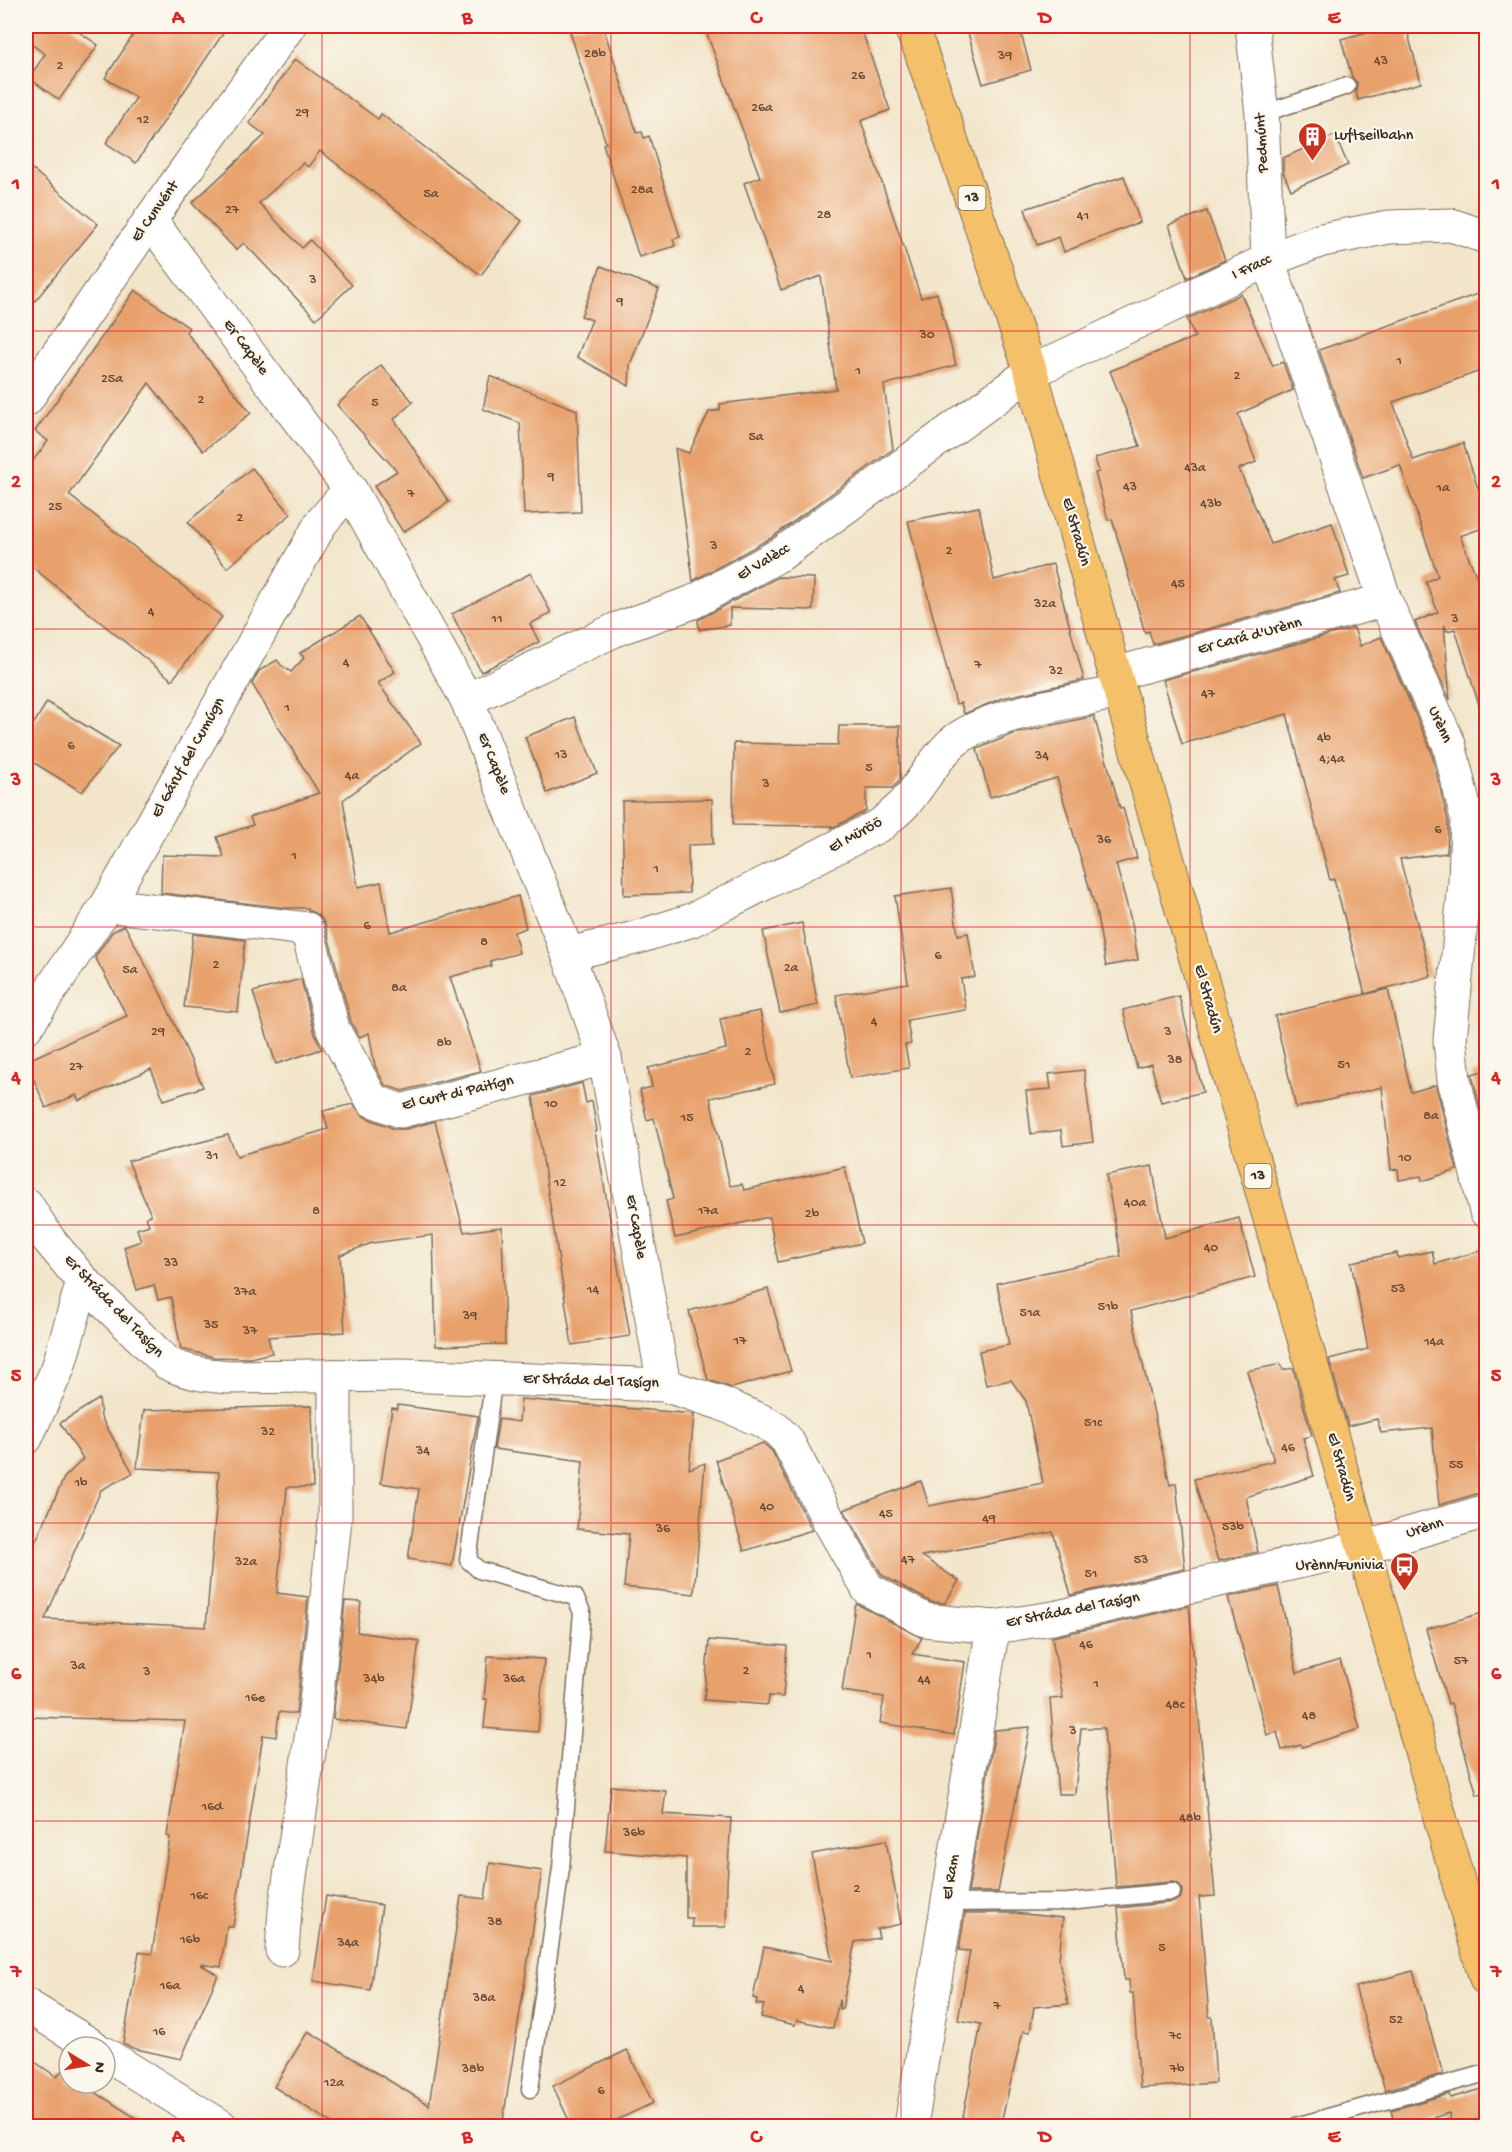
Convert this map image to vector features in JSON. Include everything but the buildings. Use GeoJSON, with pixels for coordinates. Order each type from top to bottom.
{"type":"FeatureCollection","features":[{"type":"Feature","properties":{"kind":"main road","name":"El Stradún"},"geometry":{"type":"LineString","coordinates":[[909,26],[920,49],[1031,372],[1486,1979]]}},
{"type":"Feature","properties":{"kind":"street","name":"El Cunvént"},"geometry":{"type":"LineString","coordinates":[[26,400],[150,220],[289,26]]}},
{"type":"Feature","properties":{"kind":"street","name":"Pedmúnt"},"geometry":{"type":"LineString","coordinates":[[1252,26],[1262,114],[1268,260]]}},
{"type":"Feature","properties":{"kind":"street","name":"Er Capèle"},"geometry":{"type":"LineString","coordinates":[[150,220],[350,489],[467,700],[568,954],[605,1058],[664,1385]]}},
{"type":"Feature","properties":{"kind":"street","name":"I Fracc"},"geometry":{"type":"LineString","coordinates":[[1031,372],[1268,260],[1322,240],[1389,227],[1451,225],[1486,237]]}},
{"type":"Feature","properties":{"kind":"street","name":"Urènn"},"geometry":{"type":"LineString","coordinates":[[1268,260],[1385,600],[1449,744],[1467,819],[1465,882],[1450,1040],[1454,1080],[1486,1211]]}},
{"type":"Feature","properties":{"kind":"street","name":"El Valècc"},"geometry":{"type":"LineString","coordinates":[[467,700],[617,629],[693,602],[781,554],[1031,372]]}},
{"type":"Feature","properties":{"kind":"street","name":"El Gáruf del Cumúgn"},"geometry":{"type":"LineString","coordinates":[[26,1027],[107,905],[321,523],[350,489]]}},
{"type":"Feature","properties":{"kind":"street","name":"Er Cará d'Urènn"},"geometry":{"type":"LineString","coordinates":[[1118,683],[1385,600]]}},
{"type":"Feature","properties":{"kind":"street","name":"El Müröö"},"geometry":{"type":"LineString","coordinates":[[568,954],[635,938],[692,920],[882,824],[906,801],[934,762],[952,743],[972,730],[1005,717],[1118,683]]}},
{"type":"Feature","properties":{"kind":"street","name":"El Curt di Paitígn"},"geometry":{"type":"LineString","coordinates":[[107,905],[307,929],[333,1029],[372,1100],[401,1111],[605,1058]]}},
{"type":"Feature","properties":{"kind":"street","name":"Er Stráda del Tasígn"},"geometry":{"type":"LineString","coordinates":[[26,1204],[49,1240],[83,1281],[167,1363],[182,1370],[228,1377],[403,1375],[664,1385],[720,1403],[760,1420],[787,1440],[828,1519],[868,1588],[925,1620],[993,1627],[1053,1618],[1364,1547]]}},
{"type":"Feature","properties":{"kind":"street"},"geometry":{"type":"LineString","coordinates":[[26,1438],[58,1368],[83,1281]]}},
{"type":"Feature","properties":{"kind":"street"},"geometry":{"type":"LineString","coordinates":[[282,1950],[285,1910],[315,1712],[335,1519],[335,1376]]}},
{"type":"Feature","properties":{"kind":"street","name":"Urènn"},"geometry":{"type":"LineString","coordinates":[[1364,1547],[1486,1510]]}},
{"type":"Feature","properties":{"kind":"street","name":"El Ram"},"geometry":{"type":"LineString","coordinates":[[910,2127],[993,1627]]}},
{"type":"Feature","properties":{"kind":"street"},"geometry":{"type":"LineString","coordinates":[[26,2005],[75,2035]]}},
{"type":"Feature","properties":{"kind":"street"},"geometry":{"type":"LineString","coordinates":[[117,2062],[221,2127]]}},
{"type":"Feature","properties":{"kind":"lane"},"geometry":{"type":"LineString","coordinates":[[1262,114],[1347,86]]}},
{"type":"Feature","properties":{"kind":"lane"},"geometry":{"type":"LineString","coordinates":[[494,1378],[468,1560],[479,1570],[575,1597],[582,1612],[561,1868],[530,2089]]}},
{"type":"Feature","properties":{"kind":"lane"},"geometry":{"type":"LineString","coordinates":[[948,1903],[1068,1902],[1172,1892]]}},
{"type":"Feature","properties":{"kind":"lane"},"geometry":{"type":"LineString","coordinates":[[1296,2127],[1486,2073]]}},
{"type":"Feature","properties":{"kind":"place","name":"Luftseilbahn"},"geometry":{"type":"Point","coordinates":[1313,162]}},
{"type":"Feature","properties":{"kind":"place","name":"Urènn/Funivia"},"geometry":{"type":"Point","coordinates":[1405,1592]}}]}
